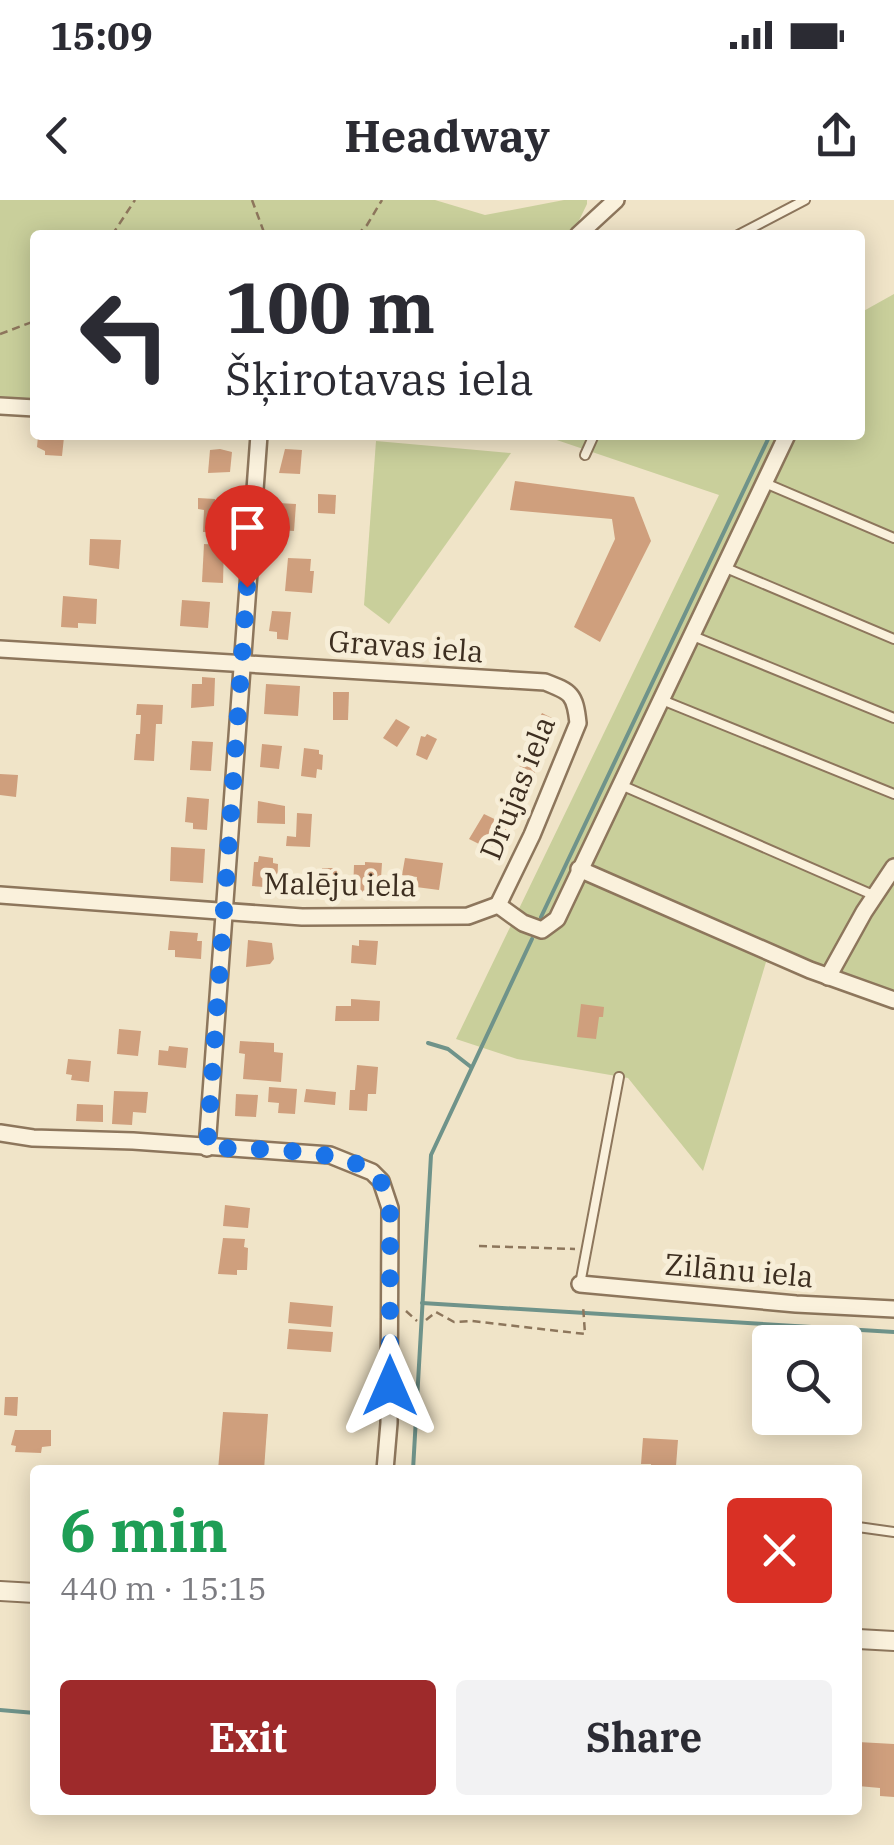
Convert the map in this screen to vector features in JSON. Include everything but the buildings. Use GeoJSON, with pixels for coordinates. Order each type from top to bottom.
{"type":"FeatureCollection","features":[{"type":"Feature","properties":{"kind":"street"},"geometry":{"type":"LineString","coordinates":[[594,230],[616,200]]}},
{"type":"Feature","properties":{"kind":"street"},"geometry":{"type":"LineString","coordinates":[[0,406],[30,408]]}},
{"type":"Feature","properties":{"kind":"street"},"geometry":{"type":"LineString","coordinates":[[207,1148],[258,440]]}},
{"type":"Feature","properties":{"kind":"street"},"geometry":{"type":"LineString","coordinates":[[498,905],[523,923],[542,930],[557,919],[785,440]]}},
{"type":"Feature","properties":{"kind":"street","name":"Gravas iela"},"geometry":{"type":"LineString","coordinates":[[0,648],[545,682],[568,691]]}},
{"type":"Feature","properties":{"kind":"street","name":"Drujas iela"},"geometry":{"type":"LineString","coordinates":[[498,905],[578,724],[576,705],[568,691]]}},
{"type":"Feature","properties":{"kind":"street"},"geometry":{"type":"LineString","coordinates":[[828,977],[894,867]]}},
{"type":"Feature","properties":{"kind":"street"},"geometry":{"type":"LineString","coordinates":[[580,869],[828,977],[894,1000]]}},
{"type":"Feature","properties":{"kind":"street","name":"Malēju iela"},"geometry":{"type":"LineString","coordinates":[[0,895],[360,918],[468,916],[498,905]]}},
{"type":"Feature","properties":{"kind":"street"},"geometry":{"type":"LineString","coordinates":[[0,1132],[33,1138],[330,1154],[372,1172],[381,1181],[390,1208],[390,1424],[386,1465]]}},
{"type":"Feature","properties":{"kind":"street","name":"Zilānu iela"},"geometry":{"type":"LineString","coordinates":[[580,1284],[894,1310]]}},
{"type":"Feature","properties":{"kind":"street"},"geometry":{"type":"LineString","coordinates":[[0,1591],[30,1593]]}},
{"type":"Feature","properties":{"kind":"street"},"geometry":{"type":"LineString","coordinates":[[862,1639],[894,1641]]}},
{"type":"Feature","properties":{"kind":"lane"},"geometry":{"type":"LineString","coordinates":[[748,230],[805,200]]}},
{"type":"Feature","properties":{"kind":"lane"},"geometry":{"type":"LineString","coordinates":[[584,455],[592,440]]}},
{"type":"Feature","properties":{"kind":"lane"},"geometry":{"type":"LineString","coordinates":[[765,483],[894,538]]}},
{"type":"Feature","properties":{"kind":"lane"},"geometry":{"type":"LineString","coordinates":[[726,568],[894,638]]}},
{"type":"Feature","properties":{"kind":"lane"},"geometry":{"type":"LineString","coordinates":[[694,636],[894,718]]}},
{"type":"Feature","properties":{"kind":"lane"},"geometry":{"type":"LineString","coordinates":[[662,700],[894,794]]}},
{"type":"Feature","properties":{"kind":"lane"},"geometry":{"type":"LineString","coordinates":[[620,784],[875,896]]}},
{"type":"Feature","properties":{"kind":"lane"},"geometry":{"type":"LineString","coordinates":[[580,1284],[619,1077]]}},
{"type":"Feature","properties":{"kind":"lane"},"geometry":{"type":"LineString","coordinates":[[862,1528],[894,1532]]}},
{"type":"Feature","properties":{"kind":"path"},"geometry":{"type":"LineString","coordinates":[[115,230],[135,200]]}},
{"type":"Feature","properties":{"kind":"path"},"geometry":{"type":"LineString","coordinates":[[252,200],[263,230]]}},
{"type":"Feature","properties":{"kind":"path"},"geometry":{"type":"LineString","coordinates":[[362,230],[382,200]]}},
{"type":"Feature","properties":{"kind":"path"},"geometry":{"type":"LineString","coordinates":[[0,334],[30,322]]}},
{"type":"Feature","properties":{"kind":"path"},"geometry":{"type":"LineString","coordinates":[[479,1246],[587,1249]]}},
{"type":"Feature","properties":{"kind":"path"},"geometry":{"type":"LineString","coordinates":[[426,1320],[436,1312],[454,1322],[585,1334],[583,1305]]}},
{"type":"Feature","properties":{"kind":"green space"},"geometry":{"type":"Polygon","coordinates":[[[0,200],[435,200],[485,215],[564,200],[587,200],[574,230],[30,230],[30,408],[0,406],[0,200]]]}},
{"type":"Feature","properties":{"kind":"green space"},"geometry":{"type":"Polygon","coordinates":[[[894,294],[894,994],[766,962],[703,1171],[628,1078],[517,1059],[456,1039],[719,495],[557,440],[865,440],[865,310],[894,294]]]}},
{"type":"Feature","properties":{"kind":"green space"},"geometry":{"type":"Polygon","coordinates":[[[376,441],[511,453],[389,624],[364,605],[376,441]]]}},
{"type":"Feature","properties":{"kind":"waterway"},"geometry":{"type":"LineString","coordinates":[[541,917],[768,440]]}},
{"type":"Feature","properties":{"kind":"waterway"},"geometry":{"type":"LineString","coordinates":[[413,1465],[431,1155],[532,939]]}},
{"type":"Feature","properties":{"kind":"waterway"},"geometry":{"type":"LineString","coordinates":[[428,1043],[448,1049],[471,1067]]}},
{"type":"Feature","properties":{"kind":"waterway"},"geometry":{"type":"LineString","coordinates":[[422,1303],[894,1332]]}},
{"type":"Feature","properties":{"kind":"waterway"},"geometry":{"type":"LineString","coordinates":[[0,1710],[30,1713]]}},
{"type":"Feature","properties":{"kind":"route"},"geometry":{"type":"LineString","coordinates":[[247,587],[207,1148],[330,1154],[372,1172],[381,1181],[390,1208],[390,1386]]}}]}
